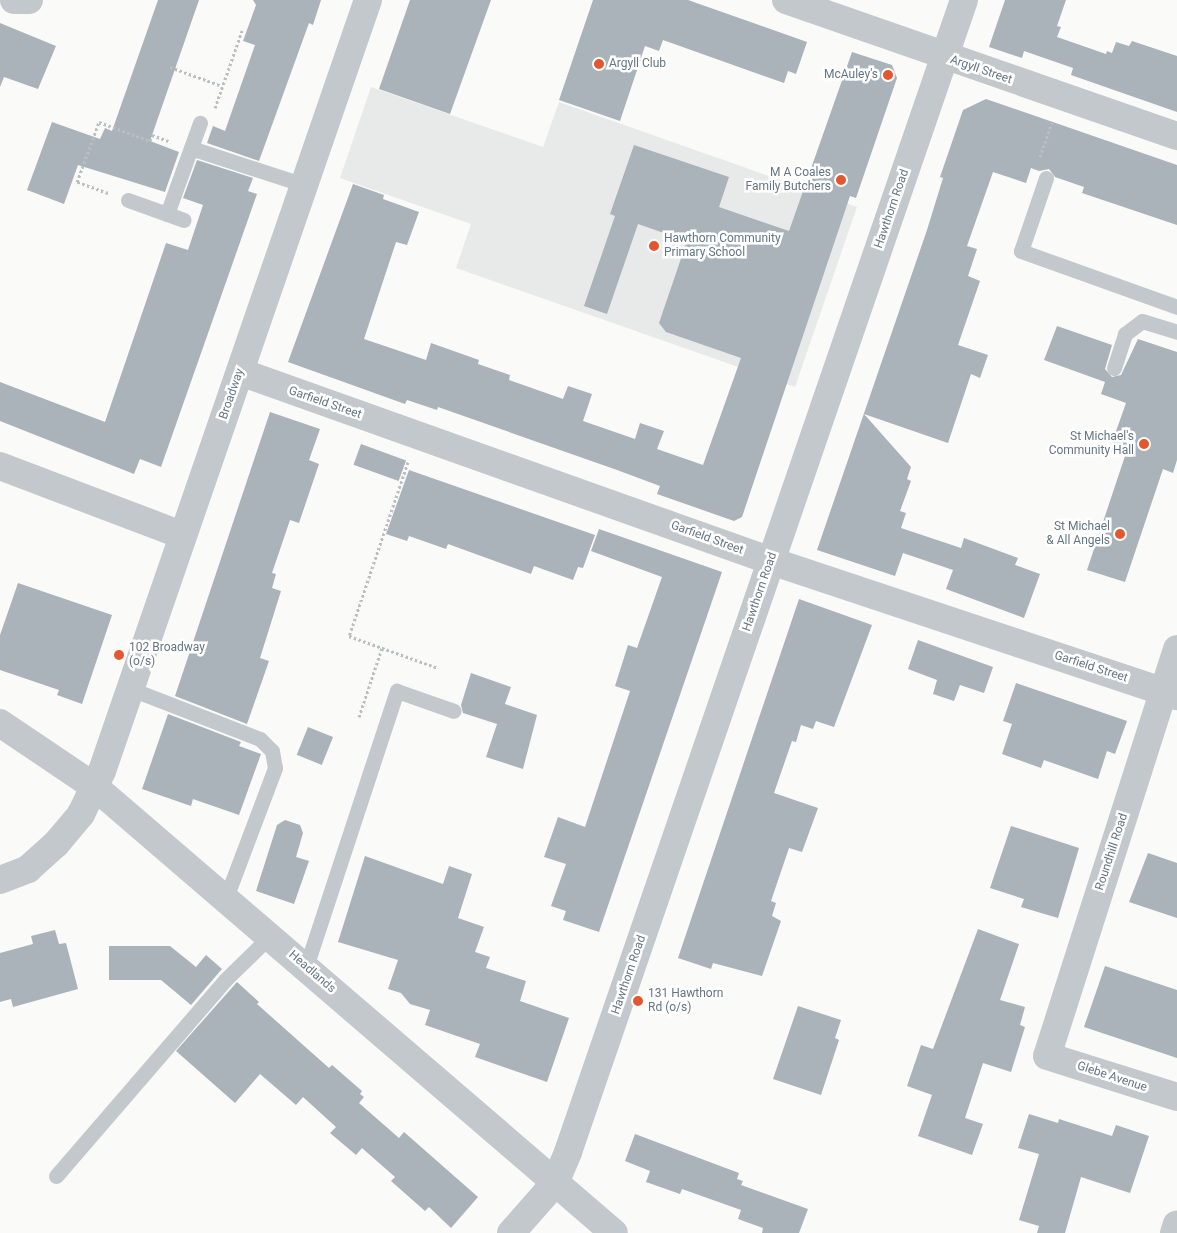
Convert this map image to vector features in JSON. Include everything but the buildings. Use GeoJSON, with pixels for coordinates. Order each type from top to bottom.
{"type":"FeatureCollection","features":[{"type":"Feature","properties":{"kind":"street"},"geometry":{"type":"LineString","coordinates":[[14,0],[30,0]]}},
{"type":"Feature","properties":{"kind":"street","name":"Broadway"},"geometry":{"type":"LineString","coordinates":[[0,880],[28,869],[56,844],[81,814],[95,787],[131,689],[182,535],[368,0]]}},
{"type":"Feature","properties":{"kind":"street","name":"Argyll Street"},"geometry":{"type":"LineString","coordinates":[[786,0],[944,57],[1177,136]]}},
{"type":"Feature","properties":{"kind":"street","name":"Hawthorn Road"},"geometry":{"type":"LineString","coordinates":[[511,1233],[555,1183],[568,1152],[964,0]]}},
{"type":"Feature","properties":{"kind":"street","name":"Garfield Street"},"geometry":{"type":"LineString","coordinates":[[240,372],[771,561],[1170,693]]}},
{"type":"Feature","properties":{"kind":"street"},"geometry":{"type":"LineString","coordinates":[[0,466],[182,535]]}},
{"type":"Feature","properties":{"kind":"street","name":"Roundhill Road"},"geometry":{"type":"LineString","coordinates":[[1047,1056],[1170,693],[1177,649]]}},
{"type":"Feature","properties":{"kind":"street","name":"Headlands"},"geometry":{"type":"LineString","coordinates":[[0,723],[95,787],[614,1233]]}},
{"type":"Feature","properties":{"kind":"street","name":"Glebe Avenue"},"geometry":{"type":"LineString","coordinates":[[1047,1056],[1177,1097]]}},
{"type":"Feature","properties":{"kind":"street"},"geometry":{"type":"LineString","coordinates":[[1174,1233],[1177,1224]]}},
{"type":"Feature","properties":{"kind":"lane"},"geometry":{"type":"LineString","coordinates":[[167,214],[200,123]]}},
{"type":"Feature","properties":{"kind":"lane"},"geometry":{"type":"LineString","coordinates":[[191,148],[304,185]]}},
{"type":"Feature","properties":{"kind":"lane"},"geometry":{"type":"LineString","coordinates":[[1045,180],[1021,252],[1177,307]]}},
{"type":"Feature","properties":{"kind":"lane"},"geometry":{"type":"LineString","coordinates":[[128,200],[184,220]]}},
{"type":"Feature","properties":{"kind":"lane"},"geometry":{"type":"LineString","coordinates":[[1114,368],[1125,334],[1142,321],[1177,332]]}},
{"type":"Feature","properties":{"kind":"lane"},"geometry":{"type":"LineString","coordinates":[[131,689],[260,740],[272,751],[275,768],[226,898]]}},
{"type":"Feature","properties":{"kind":"lane"},"geometry":{"type":"LineString","coordinates":[[306,967],[397,691],[454,711]]}},
{"type":"Feature","properties":{"kind":"lane"},"geometry":{"type":"LineString","coordinates":[[56,1176],[226,979],[270,936]]}},
{"type":"Feature","properties":{"kind":"path"},"geometry":{"type":"LineString","coordinates":[[200,123],[208,126],[242,31]]}},
{"type":"Feature","properties":{"kind":"path"},"geometry":{"type":"LineString","coordinates":[[170,67],[222,86]]}},
{"type":"Feature","properties":{"kind":"path"},"geometry":{"type":"LineString","coordinates":[[1045,180],[1032,179],[1061,97]]}},
{"type":"Feature","properties":{"kind":"path"},"geometry":{"type":"LineString","coordinates":[[128,200],[77,182],[99,122],[150,141],[152,135],[191,148]]}},
{"type":"Feature","properties":{"kind":"path"},"geometry":{"type":"LineString","coordinates":[[417,435],[349,636],[438,668]]}},
{"type":"Feature","properties":{"kind":"path"},"geometry":{"type":"LineString","coordinates":[[359,717],[382,648]]}},
{"type":"Feature","properties":{"kind":"shaded area","name":"Hawthorn Community Primary School"},"geometry":{"type":"Polygon","coordinates":[[[371,87],[543,147],[559,102],[857,207],[795,387],[456,268],[471,224],[340,178],[371,87]]]}},
{"type":"Feature","properties":{"kind":"place","name":"Argyll Club"},"geometry":{"type":"Point","coordinates":[599,64]}},
{"type":"Feature","properties":{"kind":"place","name":"McAuley's"},"geometry":{"type":"Point","coordinates":[888,75]}},
{"type":"Feature","properties":{"kind":"place","name":"M A Coales Family Butchers"},"geometry":{"type":"Point","coordinates":[841,180]}},
{"type":"Feature","properties":{"kind":"place","name":"Hawthorn Community Primary School"},"geometry":{"type":"Point","coordinates":[654,246]}},
{"type":"Feature","properties":{"kind":"place","name":"St Michael's Community Hall"},"geometry":{"type":"Point","coordinates":[1144,444]}},
{"type":"Feature","properties":{"kind":"place","name":"St Michael & All Angels"},"geometry":{"type":"Point","coordinates":[1120,534]}},
{"type":"Feature","properties":{"kind":"place","name":"102 Broadway (o/s)"},"geometry":{"type":"Point","coordinates":[119,655]}},
{"type":"Feature","properties":{"kind":"place","name":"131 Hawthorn Rd (o/s)"},"geometry":{"type":"Point","coordinates":[638,1001]}}]}
